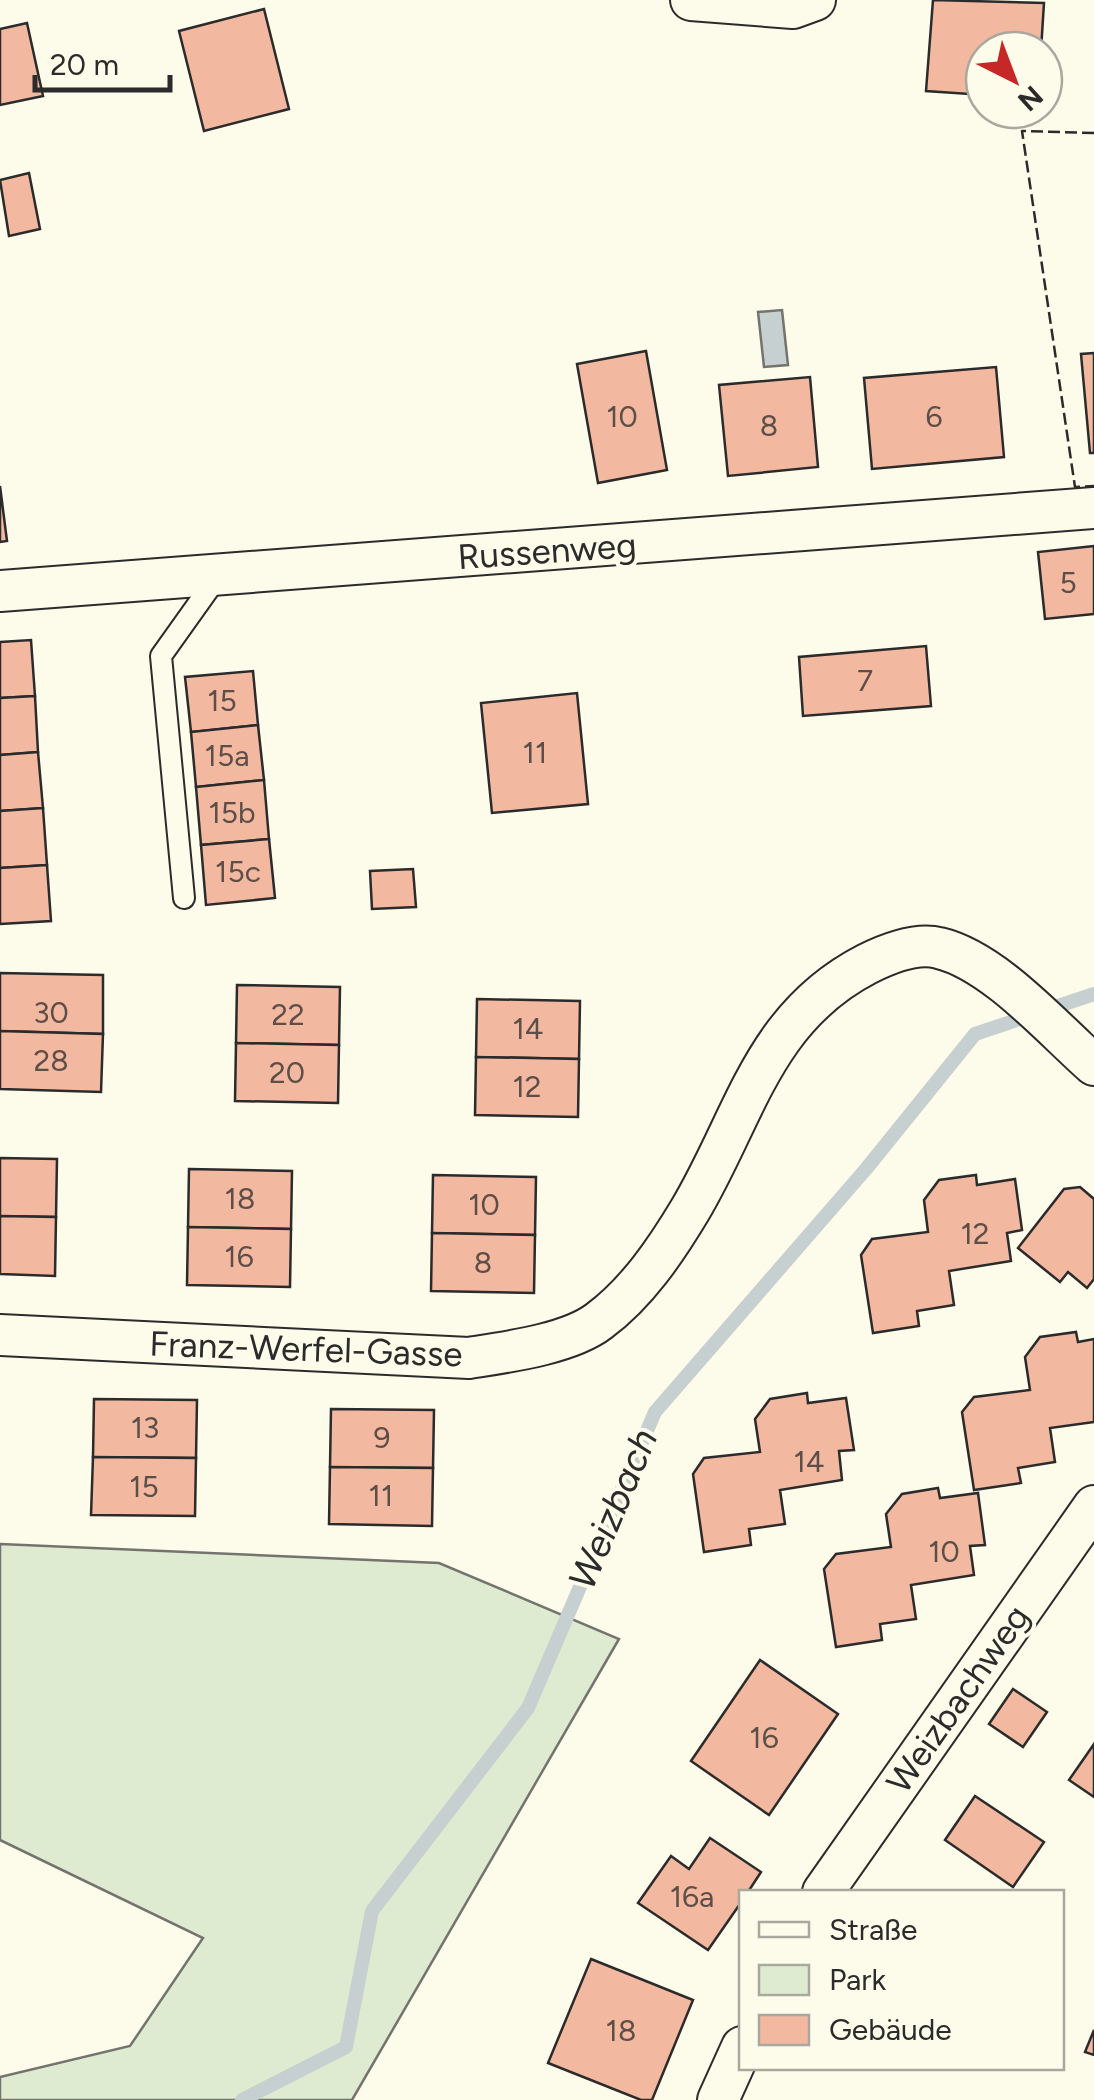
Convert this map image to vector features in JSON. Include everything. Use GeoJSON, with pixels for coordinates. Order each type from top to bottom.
{"type":"FeatureCollection","features":[{"type":"Feature","properties":{"kind":"street"},"geometry":{"type":"LineString","coordinates":[[691,0],[792,8],[815,0]]}},
{"type":"Feature","properties":{"kind":"street","name":"Russenweg"},"geometry":{"type":"LineString","coordinates":[[0,591],[1094,508]]}},
{"type":"Feature","properties":{"kind":"street","name":"Franz-Werfel-Gasse"},"geometry":{"type":"LineString","coordinates":[[0,1335],[469,1358],[533,1347],[597,1324],[644,1278],[691,1209],[749,1088],[801,1009],[845,975],[890,952],[936,946],[976,962],[1081,1054]]}},
{"type":"Feature","properties":{"kind":"street","name":"Weizbachweg"},"geometry":{"type":"LineString","coordinates":[[824,1890],[1094,1506]]}},
{"type":"Feature","properties":{"kind":"street"},"geometry":{"type":"LineString","coordinates":[[718,2100],[739,2054]]}},
{"type":"Feature","properties":{"kind":"lane"},"geometry":{"type":"LineString","coordinates":[[184,898],[161,656],[219,574]]}},
{"type":"Feature","properties":{"kind":"green space"},"geometry":{"type":"Polygon","coordinates":[[[0,1544],[439,1563],[619,1639],[352,2100],[0,2100],[0,2077],[130,2046],[203,1938],[0,1840],[0,1544]]]}},
{"type":"Feature","properties":{"kind":"shaded area"},"geometry":{"type":"Polygon","coordinates":[[[782,310],[788,365],[764,367],[758,312],[782,310]]]}},
{"type":"Feature","properties":{"kind":"building"},"geometry":{"type":"Polygon","coordinates":[[[933,0],[1044,3],[1042,30],[964,30],[964,94],[926,91],[933,0]]]}},
{"type":"Feature","properties":{"kind":"building"},"geometry":{"type":"Polygon","coordinates":[[[264,9],[289,109],[204,131],[179,31],[264,9]]]}},
{"type":"Feature","properties":{"kind":"building"},"geometry":{"type":"Polygon","coordinates":[[[27,23],[43,96],[0,105],[0,29],[27,23]]]}},
{"type":"Feature","properties":{"kind":"building"},"geometry":{"type":"Polygon","coordinates":[[[29,173],[40,229],[9,236],[0,180],[29,173]]]}},
{"type":"Feature","properties":{"kind":"building"},"geometry":{"type":"Polygon","coordinates":[[[646,351],[667,470],[598,483],[577,364],[646,351]]]}},
{"type":"Feature","properties":{"kind":"building"},"geometry":{"type":"Polygon","coordinates":[[[1094,353],[1094,453],[1090,453],[1081,354],[1094,353]]]}},
{"type":"Feature","properties":{"kind":"building"},"geometry":{"type":"Polygon","coordinates":[[[996,367],[1004,457],[872,469],[864,378],[996,367]]]}},
{"type":"Feature","properties":{"kind":"building"},"geometry":{"type":"Polygon","coordinates":[[[810,377],[818,467],[728,476],[719,385],[810,377]]]}},
{"type":"Feature","properties":{"kind":"building"},"geometry":{"type":"Polygon","coordinates":[[[0,486],[7,541],[0,542],[0,486]]]}},
{"type":"Feature","properties":{"kind":"building"},"geometry":{"type":"Polygon","coordinates":[[[1094,546],[1094,614],[1045,619],[1038,552],[1094,546]]]}},
{"type":"Feature","properties":{"kind":"building"},"geometry":{"type":"Polygon","coordinates":[[[31,640],[35,696],[0,698],[0,642],[31,640]]]}},
{"type":"Feature","properties":{"kind":"building"},"geometry":{"type":"Polygon","coordinates":[[[926,646],[931,706],[803,716],[799,657],[926,646]]]}},
{"type":"Feature","properties":{"kind":"building"},"geometry":{"type":"Polygon","coordinates":[[[253,671],[258,725],[191,732],[185,677],[253,671]]]}},
{"type":"Feature","properties":{"kind":"building"},"geometry":{"type":"Polygon","coordinates":[[[577,693],[588,804],[492,813],[481,703],[577,693]]]}},
{"type":"Feature","properties":{"kind":"building"},"geometry":{"type":"Polygon","coordinates":[[[35,696],[38,752],[0,755],[0,698],[35,696]]]}},
{"type":"Feature","properties":{"kind":"building"},"geometry":{"type":"Polygon","coordinates":[[[258,725],[264,780],[196,787],[191,732],[258,725]]]}},
{"type":"Feature","properties":{"kind":"building"},"geometry":{"type":"Polygon","coordinates":[[[38,752],[43,808],[0,811],[0,755],[38,752]]]}},
{"type":"Feature","properties":{"kind":"building"},"geometry":{"type":"Polygon","coordinates":[[[264,780],[269,839],[201,845],[196,787],[264,780]]]}},
{"type":"Feature","properties":{"kind":"building"},"geometry":{"type":"Polygon","coordinates":[[[43,808],[47,865],[0,868],[0,811],[43,808]]]}},
{"type":"Feature","properties":{"kind":"building"},"geometry":{"type":"Polygon","coordinates":[[[269,839],[275,898],[206,905],[201,845],[269,839]]]}},
{"type":"Feature","properties":{"kind":"building"},"geometry":{"type":"Polygon","coordinates":[[[47,865],[51,921],[0,924],[0,868],[47,865]]]}},
{"type":"Feature","properties":{"kind":"building"},"geometry":{"type":"Polygon","coordinates":[[[413,869],[416,907],[372,909],[370,871],[413,869]]]}},
{"type":"Feature","properties":{"kind":"building"},"geometry":{"type":"Polygon","coordinates":[[[0,973],[103,975],[103,1034],[0,1031],[0,973]]]}},
{"type":"Feature","properties":{"kind":"building"},"geometry":{"type":"Polygon","coordinates":[[[237,985],[340,987],[339,1045],[236,1043],[237,985]]]}},
{"type":"Feature","properties":{"kind":"building"},"geometry":{"type":"Polygon","coordinates":[[[477,999],[580,1001],[579,1059],[476,1057],[477,999]]]}},
{"type":"Feature","properties":{"kind":"building"},"geometry":{"type":"Polygon","coordinates":[[[0,1031],[103,1034],[101,1092],[0,1089],[0,1031]]]}},
{"type":"Feature","properties":{"kind":"building"},"geometry":{"type":"Polygon","coordinates":[[[236,1043],[339,1045],[338,1103],[235,1101],[236,1043]]]}},
{"type":"Feature","properties":{"kind":"building"},"geometry":{"type":"Polygon","coordinates":[[[476,1057],[579,1059],[578,1117],[475,1115],[476,1057]]]}},
{"type":"Feature","properties":{"kind":"building"},"geometry":{"type":"Polygon","coordinates":[[[0,1158],[57,1159],[56,1217],[0,1216],[0,1158]]]}},
{"type":"Feature","properties":{"kind":"building"},"geometry":{"type":"Polygon","coordinates":[[[189,1169],[292,1171],[291,1229],[188,1227],[189,1169]]]}},
{"type":"Feature","properties":{"kind":"building"},"geometry":{"type":"Polygon","coordinates":[[[433,1175],[536,1177],[535,1235],[432,1233],[433,1175]]]}},
{"type":"Feature","properties":{"kind":"building"},"geometry":{"type":"Polygon","coordinates":[[[976,1175],[977,1185],[1015,1179],[1022,1230],[1007,1233],[1011,1261],[949,1271],[954,1305],[917,1311],[919,1326],[873,1333],[861,1255],[872,1239],[928,1232],[924,1200],[939,1180],[976,1175]]]}},
{"type":"Feature","properties":{"kind":"building"},"geometry":{"type":"Polygon","coordinates":[[[1080,1187],[1094,1199],[1094,1279],[1087,1288],[1068,1272],[1060,1282],[1018,1248],[1064,1189],[1080,1187]]]}},
{"type":"Feature","properties":{"kind":"building"},"geometry":{"type":"Polygon","coordinates":[[[0,1216],[56,1217],[55,1276],[0,1274],[0,1216]]]}},
{"type":"Feature","properties":{"kind":"building"},"geometry":{"type":"Polygon","coordinates":[[[188,1227],[291,1229],[290,1287],[187,1285],[188,1227]]]}},
{"type":"Feature","properties":{"kind":"building"},"geometry":{"type":"Polygon","coordinates":[[[432,1233],[535,1235],[534,1293],[431,1291],[432,1233]]]}},
{"type":"Feature","properties":{"kind":"building"},"geometry":{"type":"Polygon","coordinates":[[[1076,1332],[1078,1342],[1094,1339],[1094,1422],[1050,1428],[1055,1462],[1018,1468],[1021,1483],[974,1490],[962,1412],[974,1397],[1030,1390],[1025,1357],[1040,1337],[1076,1332]]]}},
{"type":"Feature","properties":{"kind":"building"},"geometry":{"type":"Polygon","coordinates":[[[807,1393],[808,1403],[846,1398],[854,1450],[839,1451],[842,1480],[780,1490],[785,1524],[749,1529],[751,1545],[704,1552],[693,1474],[704,1458],[760,1452],[755,1419],[770,1399],[807,1393]]]}},
{"type":"Feature","properties":{"kind":"building"},"geometry":{"type":"Polygon","coordinates":[[[94,1399],[197,1400],[196,1458],[93,1457],[94,1399]]]}},
{"type":"Feature","properties":{"kind":"building"},"geometry":{"type":"Polygon","coordinates":[[[331,1409],[434,1410],[433,1468],[330,1467],[331,1409]]]}},
{"type":"Feature","properties":{"kind":"building"},"geometry":{"type":"Polygon","coordinates":[[[93,1457],[196,1458],[195,1516],[91,1515],[93,1457]]]}},
{"type":"Feature","properties":{"kind":"building"},"geometry":{"type":"Polygon","coordinates":[[[330,1467],[433,1468],[432,1526],[329,1524],[330,1467]]]}},
{"type":"Feature","properties":{"kind":"building"},"geometry":{"type":"Polygon","coordinates":[[[938,1488],[940,1498],[978,1493],[985,1545],[970,1546],[974,1575],[911,1585],[916,1619],[880,1624],[882,1640],[836,1647],[824,1569],[836,1554],[891,1547],[886,1514],[902,1494],[938,1488]]]}},
{"type":"Feature","properties":{"kind":"building"},"geometry":{"type":"Polygon","coordinates":[[[760,1660],[838,1714],[769,1815],[691,1761],[760,1660]]]}},
{"type":"Feature","properties":{"kind":"building"},"geometry":{"type":"Polygon","coordinates":[[[1013,1689],[1047,1712],[1023,1747],[989,1724],[1013,1689]]]}},
{"type":"Feature","properties":{"kind":"building"},"geometry":{"type":"Polygon","coordinates":[[[1094,1744],[1094,1797],[1069,1780],[1094,1744]]]}},
{"type":"Feature","properties":{"kind":"building"},"geometry":{"type":"Polygon","coordinates":[[[975,1796],[1044,1842],[1013,1887],[945,1840],[975,1796]]]}},
{"type":"Feature","properties":{"kind":"building"},"geometry":{"type":"Polygon","coordinates":[[[710,1838],[761,1872],[749,1890],[739,1890],[739,1905],[708,1950],[638,1903],[671,1856],[689,1869],[710,1838]]]}},
{"type":"Feature","properties":{"kind":"building"},"geometry":{"type":"Polygon","coordinates":[[[591,1959],[693,2000],[652,2100],[641,2100],[548,2063],[591,1959]]]}},
{"type":"Feature","properties":{"kind":"building"},"geometry":{"type":"Polygon","coordinates":[[[1094,2030],[1094,2055],[1085,2052],[1094,2030]]]}},
{"type":"Feature","properties":{"kind":"waterway","name":"Weizbach"},"geometry":{"type":"LineString","coordinates":[[242,2100],[346,2047],[372,1911],[528,1708],[655,1412],[866,1169],[975,1034],[1094,994]]}},
{"type":"Feature","properties":{"kind":"fence"},"geometry":{"type":"LineString","coordinates":[[1094,133],[1022,131],[1075,487],[1094,486]]}}]}
